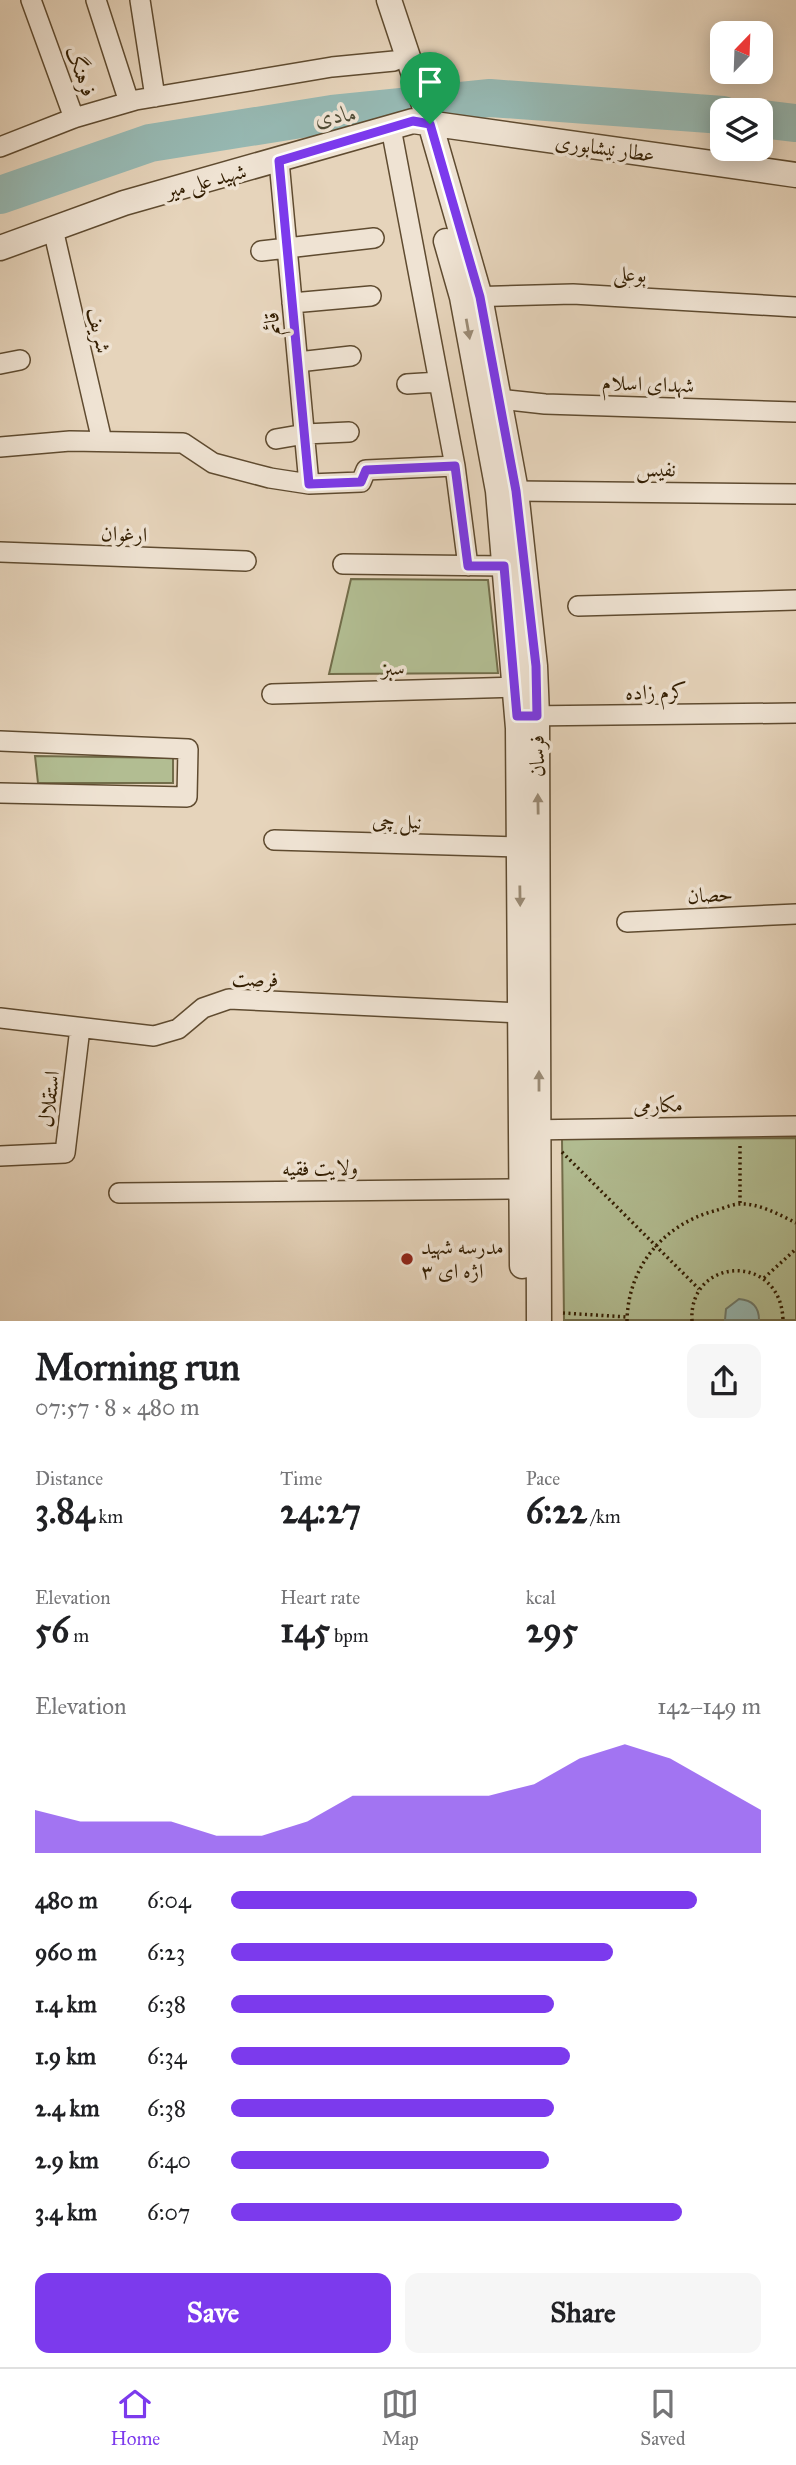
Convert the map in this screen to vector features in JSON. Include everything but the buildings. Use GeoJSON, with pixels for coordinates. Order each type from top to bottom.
{"type":"FeatureCollection","features":[{"type":"Feature","properties":{"kind":"street","name":"فرهنگ"},"geometry":{"type":"LineString","coordinates":[[31,0],[74,118]]}},
{"type":"Feature","properties":{"kind":"street"},"geometry":{"type":"LineString","coordinates":[[96,0],[129,102]]}},
{"type":"Feature","properties":{"kind":"street"},"geometry":{"type":"LineString","coordinates":[[140,0],[155,97]]}},
{"type":"Feature","properties":{"kind":"street","name":"فرسان"},"geometry":{"type":"LineString","coordinates":[[371,0],[402,67]]}},
{"type":"Feature","properties":{"kind":"street","name":"فرسان"},"geometry":{"type":"LineString","coordinates":[[389,0],[411,124],[471,297],[499,399],[516,491],[536,666],[527,716],[519,847],[520,1013],[549,1317]]}},
{"type":"Feature","properties":{"kind":"street"},"geometry":{"type":"LineString","coordinates":[[0,147],[74,118],[129,102],[332,66],[402,67]]}},
{"type":"Feature","properties":{"kind":"street"},"geometry":{"type":"LineString","coordinates":[[411,124],[439,382],[455,466],[468,566]]}},
{"type":"Feature","properties":{"kind":"street","name":"شهید علی میر"},"geometry":{"type":"LineString","coordinates":[[0,248],[124,203],[411,124]]}},
{"type":"Feature","properties":{"kind":"street","name":"عطار نیشابوری"},"geometry":{"type":"LineString","coordinates":[[411,124],[796,174]]}},
{"type":"Feature","properties":{"kind":"street","name":"قائم"},"geometry":{"type":"LineString","coordinates":[[279,161],[309,484]]}},
{"type":"Feature","properties":{"kind":"street","name":"شریف"},"geometry":{"type":"LineString","coordinates":[[53,229],[102,442]]}},
{"type":"Feature","properties":{"kind":"street"},"geometry":{"type":"LineString","coordinates":[[261,251],[374,238]]}},
{"type":"Feature","properties":{"kind":"street","name":"بوعلی"},"geometry":{"type":"LineString","coordinates":[[471,297],[573,294],[796,307]]}},
{"type":"Feature","properties":{"kind":"street"},"geometry":{"type":"LineString","coordinates":[[292,303],[371,296]]}},
{"type":"Feature","properties":{"kind":"street","name":"فرسان"},"geometry":{"type":"LineString","coordinates":[[471,297],[498,491],[515,687],[527,716],[530,1129],[522,1189],[522,1321]]}},
{"type":"Feature","properties":{"kind":"street"},"geometry":{"type":"LineString","coordinates":[[298,362],[351,356]]}},
{"type":"Feature","properties":{"kind":"street"},"geometry":{"type":"LineString","coordinates":[[0,364],[20,360]]}},
{"type":"Feature","properties":{"kind":"street"},"geometry":{"type":"LineString","coordinates":[[407,384],[439,382]]}},
{"type":"Feature","properties":{"kind":"street","name":"شهدای اسلام"},"geometry":{"type":"LineString","coordinates":[[499,399],[545,404],[796,412]]}},
{"type":"Feature","properties":{"kind":"street"},"geometry":{"type":"LineString","coordinates":[[276,439],[305,434],[349,432]]}},
{"type":"Feature","properties":{"kind":"street"},"geometry":{"type":"LineString","coordinates":[[0,447],[70,441],[183,443],[213,463],[270,478],[309,484],[361,482],[366,470],[455,466]]}},
{"type":"Feature","properties":{"kind":"street","name":"نفیس"},"geometry":{"type":"LineString","coordinates":[[516,491],[796,494]]}},
{"type":"Feature","properties":{"kind":"street","name":"ارغوان"},"geometry":{"type":"LineString","coordinates":[[0,552],[246,561]]}},
{"type":"Feature","properties":{"kind":"street"},"geometry":{"type":"LineString","coordinates":[[342,564],[504,566]]}},
{"type":"Feature","properties":{"kind":"street"},"geometry":{"type":"LineString","coordinates":[[578,606],[796,600]]}},
{"type":"Feature","properties":{"kind":"street","name":"سبز"},"geometry":{"type":"LineString","coordinates":[[272,694],[515,687]]}},
{"type":"Feature","properties":{"kind":"street","name":"کرم زاده"},"geometry":{"type":"LineString","coordinates":[[527,716],[796,713]]}},
{"type":"Feature","properties":{"kind":"street"},"geometry":{"type":"LineString","coordinates":[[0,741],[188,749],[187,797],[0,793]]}},
{"type":"Feature","properties":{"kind":"street","name":"نیل چی"},"geometry":{"type":"LineString","coordinates":[[274,840],[519,847]]}},
{"type":"Feature","properties":{"kind":"street","name":"حصان"},"geometry":{"type":"LineString","coordinates":[[627,922],[796,914]]}},
{"type":"Feature","properties":{"kind":"street","name":"فرصت"},"geometry":{"type":"LineString","coordinates":[[0,1018],[154,1036],[178,1029],[203,1008],[229,999],[520,1013]]}},
{"type":"Feature","properties":{"kind":"street","name":"استقلال"},"geometry":{"type":"LineString","coordinates":[[0,1156],[65,1153],[80,1028]]}},
{"type":"Feature","properties":{"kind":"street","name":"مکارمی"},"geometry":{"type":"LineString","coordinates":[[530,1129],[796,1126]]}},
{"type":"Feature","properties":{"kind":"street","name":"ولایت فقیه"},"geometry":{"type":"LineString","coordinates":[[119,1193],[522,1189]]}},
{"type":"Feature","properties":{"kind":"path"},"geometry":{"type":"LineString","coordinates":[[740,1126],[740,1204]]}},
{"type":"Feature","properties":{"kind":"path"},"geometry":{"type":"LineString","coordinates":[[530,1129],[699,1289]]}},
{"type":"Feature","properties":{"kind":"path"},"geometry":{"type":"LineString","coordinates":[[549,1317],[627,1319],[627,1302],[639,1268],[654,1245],[694,1217],[740,1204],[772,1211],[796,1223]]}},
{"type":"Feature","properties":{"kind":"path"},"geometry":{"type":"LineString","coordinates":[[764,1278],[796,1249]]}},
{"type":"Feature","properties":{"kind":"path"},"geometry":{"type":"LineString","coordinates":[[692,1321],[693,1303],[699,1289],[709,1279],[729,1271],[751,1272],[764,1278],[775,1289],[782,1304],[783,1321]]}},
{"type":"Feature","properties":{"kind":"green space"},"geometry":{"type":"Polygon","coordinates":[[[351,579],[488,580],[498,673],[329,674],[351,579]]]}},
{"type":"Feature","properties":{"kind":"green space"},"geometry":{"type":"Polygon","coordinates":[[[35,756],[173,758],[173,783],[38,783],[35,756]]]}},
{"type":"Feature","properties":{"kind":"green space"},"geometry":{"type":"Polygon","coordinates":[[[796,1138],[796,1320],[564,1320],[562,1139],[796,1138]]]}},
{"type":"Feature","properties":{"kind":"water"},"geometry":{"type":"Polygon","coordinates":[[[739,1299],[754,1305],[759,1320],[725,1320],[726,1309],[739,1299]]]}},
{"type":"Feature","properties":{"kind":"waterway","name":"مادی"},"geometry":{"type":"LineString","coordinates":[[0,195],[150,143],[332,114],[490,98],[710,114]]}},
{"type":"Feature","properties":{"kind":"waterway","name":"مادی"},"geometry":{"type":"LineString","coordinates":[[773,120],[796,123]]}},
{"type":"Feature","properties":{"kind":"place","name":"مدرسه شهید اژه ای ۳"},"geometry":{"type":"Point","coordinates":[407,1259]}},
{"type":"Feature","properties":{"kind":"route"},"geometry":{"type":"LineString","coordinates":[[413,121],[430,124],[480,297],[516,491],[536,666],[537,716],[517,716],[504,566],[468,566],[455,466],[366,470],[361,482],[309,484],[279,161],[413,121]]}}]}
